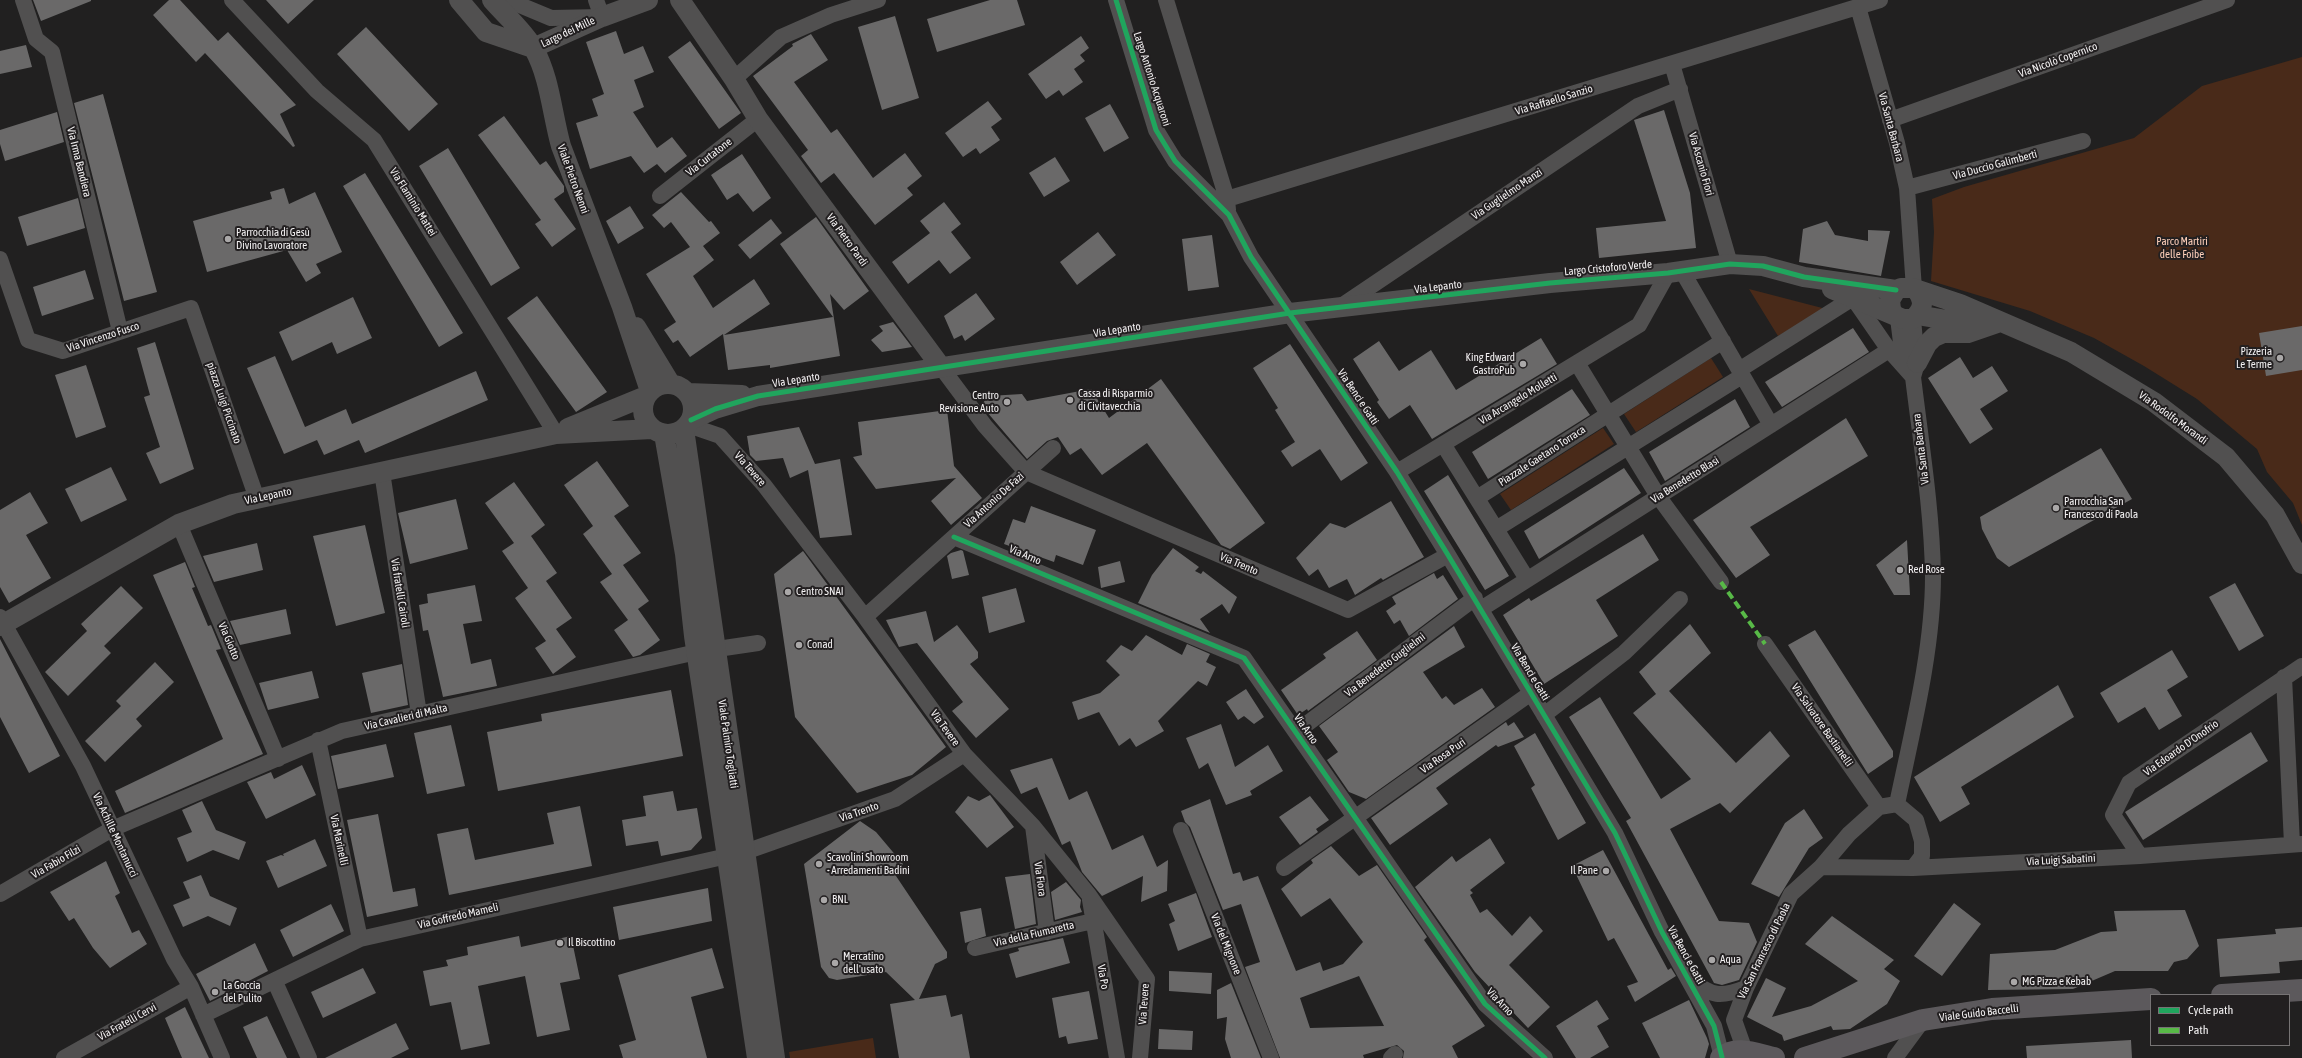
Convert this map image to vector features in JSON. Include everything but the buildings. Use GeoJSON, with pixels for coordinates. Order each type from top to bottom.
{"type":"FeatureCollection","features":[{"type":"Feature","properties":{"kind":"main road"},"geometry":{"type":"LineString","coordinates":[[2238,994],[2302,990]]}},
{"type":"Feature","properties":{"kind":"main road","name":"Viale Guido Baccelli"},"geometry":{"type":"LineString","coordinates":[[1809,1058],[1845,1044],[1923,1020],[1992,1010],[2150,1000]]}},
{"type":"Feature","properties":{"kind":"main road"},"geometry":{"type":"LineString","coordinates":[[1721,1057],[1732,1052],[1774,1058]]}},
{"type":"Feature","properties":{"kind":"street","name":"Via Irma Bandiera"},"geometry":{"type":"LineString","coordinates":[[23,0],[36,39],[52,52],[120,332]]}},
{"type":"Feature","properties":{"kind":"street","name":"Via Flaminio Mattei"},"geometry":{"type":"LineString","coordinates":[[232,0],[317,90],[374,140],[556,434]]}},
{"type":"Feature","properties":{"kind":"street"},"geometry":{"type":"LineString","coordinates":[[459,0],[486,32],[533,48]]}},
{"type":"Feature","properties":{"kind":"street","name":"Viale Pietro Nenni"},"geometry":{"type":"LineString","coordinates":[[492,0],[533,48],[545,74],[561,146],[622,307],[648,394]]}},
{"type":"Feature","properties":{"kind":"street","name":"Largo dei Mille"},"geometry":{"type":"LineString","coordinates":[[508,0],[525,3],[550,18],[599,8]]}},
{"type":"Feature","properties":{"kind":"street"},"geometry":{"type":"LineString","coordinates":[[599,8],[648,0]]}},
{"type":"Feature","properties":{"kind":"street","name":"Via Pietro Pardi"},"geometry":{"type":"LineString","coordinates":[[680,0],[734,79],[758,119],[985,426],[1026,472]]}},
{"type":"Feature","properties":{"kind":"street"},"geometry":{"type":"LineString","coordinates":[[734,79],[781,37],[831,15],[878,0]]}},
{"type":"Feature","properties":{"kind":"street","name":"Largo Antonio Acquaroni"},"geometry":{"type":"LineString","coordinates":[[1116,0],[1156,130],[1175,161],[1229,215],[1251,257],[1290,313]]}},
{"type":"Feature","properties":{"kind":"street","name":"Largo Antonio Acquaroni"},"geometry":{"type":"LineString","coordinates":[[1166,0],[1228,199],[1229,215]]}},
{"type":"Feature","properties":{"kind":"street","name":"Via Raffaello Sanzio"},"geometry":{"type":"LineString","coordinates":[[1228,199],[1880,0]]}},
{"type":"Feature","properties":{"kind":"street","name":"Via Nicolò Copernico"},"geometry":{"type":"LineString","coordinates":[[1890,120],[2227,0]]}},
{"type":"Feature","properties":{"kind":"street","name":"Via Santa Barbara"},"geometry":{"type":"LineString","coordinates":[[1858,7],[1890,120],[1907,188],[1910,249],[1907,290]]}},
{"type":"Feature","properties":{"kind":"street","name":"Largo dei Mille"},"geometry":{"type":"LineString","coordinates":[[533,48],[599,8]]}},
{"type":"Feature","properties":{"kind":"street","name":"Via Ascanio Fiori"},"geometry":{"type":"LineString","coordinates":[[1672,64],[1730,264]]}},
{"type":"Feature","properties":{"kind":"street","name":"Via Guglielmo Manzi"},"geometry":{"type":"LineString","coordinates":[[1339,308],[1638,106],[1680,89]]}},
{"type":"Feature","properties":{"kind":"street","name":"Via Curtatone"},"geometry":{"type":"LineString","coordinates":[[660,196],[758,119]]}},
{"type":"Feature","properties":{"kind":"street","name":"Via Duccio Galimberti"},"geometry":{"type":"LineString","coordinates":[[1907,188],[2083,141]]}},
{"type":"Feature","properties":{"kind":"street","name":"Via Vincenzo Fusco"},"geometry":{"type":"LineString","coordinates":[[0,259],[28,340],[63,351],[190,308]]}},
{"type":"Feature","properties":{"kind":"street"},"geometry":{"type":"LineString","coordinates":[[1771,425],[1723,341],[1675,272],[1730,264],[1763,266],[1804,277],[1853,298],[1906,316],[1953,321],[2000,322]]}},
{"type":"Feature","properties":{"kind":"street","name":"Largo Cristoforo Verde"},"geometry":{"type":"LineString","coordinates":[[1550,283],[1675,272]]}},
{"type":"Feature","properties":{"kind":"street","name":"Largo Cristoforo Verde"},"geometry":{"type":"LineString","coordinates":[[1638,325],[1675,272]]}},
{"type":"Feature","properties":{"kind":"street","name":"Via Rodolfo Morandi"},"geometry":{"type":"LineString","coordinates":[[1804,277],[1907,290],[1960,304],[2078,356],[2154,402],[2226,457],[2275,515],[2302,564]]}},
{"type":"Feature","properties":{"kind":"street","name":"Via Lepanto"},"geometry":{"type":"LineString","coordinates":[[688,425],[715,409],[758,396],[1290,313],[1550,283]]}},
{"type":"Feature","properties":{"kind":"street"},"geometry":{"type":"LineString","coordinates":[[1907,290],[1922,300],[1922,306],[1906,316],[1891,310],[1890,300],[1907,290]]}},
{"type":"Feature","properties":{"kind":"street"},"geometry":{"type":"LineString","coordinates":[[1853,298],[1889,350],[1911,369],[1927,344],[1934,337],[1944,333],[1968,333],[2000,322]]}},
{"type":"Feature","properties":{"kind":"street"},"geometry":{"type":"LineString","coordinates":[[1496,529],[1628,447],[1853,298]]}},
{"type":"Feature","properties":{"kind":"street","name":"Viale Pietro Nenni"},"geometry":{"type":"LineString","coordinates":[[622,307],[654,355],[670,383]]}},
{"type":"Feature","properties":{"kind":"street","name":"piazza Luigi Piccinato"},"geometry":{"type":"LineString","coordinates":[[190,308],[257,499]]}},
{"type":"Feature","properties":{"kind":"street","name":"Via Benci e Gatti"},"geometry":{"type":"LineString","coordinates":[[1290,313],[1397,472],[1615,833],[1662,932],[1714,1026],[1721,1057]]}},
{"type":"Feature","properties":{"kind":"street","name":"Via Santa Barbara"},"geometry":{"type":"LineString","coordinates":[[1897,804],[1928,643],[1933,577],[1930,521],[1906,316]]}},
{"type":"Feature","properties":{"kind":"street","name":"Via Arcangelo Molletti"},"geometry":{"type":"LineString","coordinates":[[1397,472],[1638,325]]}},
{"type":"Feature","properties":{"kind":"street","name":"Piazzale Gaetano Torraca"},"geometry":{"type":"LineString","coordinates":[[1477,498],[1723,341]]}},
{"type":"Feature","properties":{"kind":"street","name":"Via Benedetto Blasi"},"geometry":{"type":"LineString","coordinates":[[1478,604],[1527,579],[1889,350]]}},
{"type":"Feature","properties":{"kind":"street"},"geometry":{"type":"LineString","coordinates":[[1577,363],[1658,496],[1721,582]]}},
{"type":"Feature","properties":{"kind":"street"},"geometry":{"type":"LineString","coordinates":[[670,383],[680,386],[688,393],[694,406],[688,425],[675,434],[658,431],[645,421],[643,411],[648,394],[659,385],[670,383]]}},
{"type":"Feature","properties":{"kind":"street","name":"Via Lepanto"},"geometry":{"type":"LineString","coordinates":[[688,393],[758,396]]}},
{"type":"Feature","properties":{"kind":"street","name":"Via Lepanto"},"geometry":{"type":"LineString","coordinates":[[556,434],[648,394]]}},
{"type":"Feature","properties":{"kind":"street","name":"Via Tevere"},"geometry":{"type":"LineString","coordinates":[[688,425],[720,436],[764,485],[865,617],[964,754],[1033,826],[1089,895],[1147,979],[1140,1058]]}},
{"type":"Feature","properties":{"kind":"street","name":"Viale Palmiro Togliatti"},"geometry":{"type":"LineString","coordinates":[[688,425],[706,651]]}},
{"type":"Feature","properties":{"kind":"street","name":"Via Lepanto"},"geometry":{"type":"LineString","coordinates":[[1,622],[179,524],[233,504],[556,434],[658,431]]}},
{"type":"Feature","properties":{"kind":"street","name":"Viale Palmiro Togliatti"},"geometry":{"type":"LineString","coordinates":[[658,431],[706,651],[736,854],[761,1056]]}},
{"type":"Feature","properties":{"kind":"street"},"geometry":{"type":"LineString","coordinates":[[1443,444],[1527,579]]}},
{"type":"Feature","properties":{"kind":"street","name":"Via Antonio De Fazi"},"geometry":{"type":"LineString","coordinates":[[865,617],[1053,448]]}},
{"type":"Feature","properties":{"kind":"street","name":"Via fratelli Cairoli"},"geometry":{"type":"LineString","coordinates":[[382,472],[419,714]]}},
{"type":"Feature","properties":{"kind":"street","name":"Via Trento"},"geometry":{"type":"LineString","coordinates":[[1026,472],[1348,610],[1448,555]]}},
{"type":"Feature","properties":{"kind":"street","name":"Via Giotto"},"geometry":{"type":"LineString","coordinates":[[179,524],[278,759]]}},
{"type":"Feature","properties":{"kind":"street","name":"Via Arno"},"geometry":{"type":"LineString","coordinates":[[954,537],[1244,658],[1485,1004],[1545,1058]]}},
{"type":"Feature","properties":{"kind":"street"},"geometry":{"type":"LineString","coordinates":[[1544,715],[1624,653],[1680,599]]}},
{"type":"Feature","properties":{"kind":"street","name":"Via Benedetto Guglielmi"},"geometry":{"type":"LineString","coordinates":[[1296,732],[1478,604]]}},
{"type":"Feature","properties":{"kind":"street","name":"Via Achille Montanucci"},"geometry":{"type":"LineString","coordinates":[[1,622],[83,766],[174,959],[191,987],[222,1058]]}},
{"type":"Feature","properties":{"kind":"street","name":"Via Cavalieri di Malta"},"geometry":{"type":"LineString","coordinates":[[112,829],[342,731],[706,651],[758,643]]}},
{"type":"Feature","properties":{"kind":"street","name":"Via Salvatore Bastianelli"},"geometry":{"type":"LineString","coordinates":[[1765,644],[1879,807]]}},
{"type":"Feature","properties":{"kind":"street","name":"Via Edoardo D'Onofrio"},"geometry":{"type":"LineString","coordinates":[[2140,856],[2113,815],[2129,783],[2302,666]]}},
{"type":"Feature","properties":{"kind":"street"},"geometry":{"type":"LineString","coordinates":[[2284,677],[2297,844]]}},
{"type":"Feature","properties":{"kind":"street","name":"Via Rosa Puri"},"geometry":{"type":"LineString","coordinates":[[1284,868],[1531,693]]}},
{"type":"Feature","properties":{"kind":"street","name":"Via Marinelli"},"geometry":{"type":"LineString","coordinates":[[318,740],[360,939]]}},
{"type":"Feature","properties":{"kind":"street","name":"Via Trento"},"geometry":{"type":"LineString","coordinates":[[736,854],[895,799],[964,754]]}},
{"type":"Feature","properties":{"kind":"street"},"geometry":{"type":"LineString","coordinates":[[1879,807],[1897,804],[1916,820],[1922,841],[1922,856],[1913,868]]}},
{"type":"Feature","properties":{"kind":"street","name":"Via San Francesco di Paola"},"geometry":{"type":"LineString","coordinates":[[1752,1054],[1734,1020],[1746,988],[1791,894],[1820,868],[1849,834],[1879,807]]}},
{"type":"Feature","properties":{"kind":"street","name":"Via Fiora"},"geometry":{"type":"LineString","coordinates":[[1033,826],[1047,932]]}},
{"type":"Feature","properties":{"kind":"street","name":"Via Fabio Filzi"},"geometry":{"type":"LineString","coordinates":[[0,894],[112,829]]}},
{"type":"Feature","properties":{"kind":"street","name":"Via del Mignone"},"geometry":{"type":"LineString","coordinates":[[1181,830],[1271,1058]]}},
{"type":"Feature","properties":{"kind":"street","name":"Via Luigi Sabatini"},"geometry":{"type":"LineString","coordinates":[[1820,868],[1913,868],[2140,856],[2297,844]]}},
{"type":"Feature","properties":{"kind":"street","name":"Via Goffredo Mameli"},"geometry":{"type":"LineString","coordinates":[[203,1015],[275,982],[360,939],[736,854]]}},
{"type":"Feature","properties":{"kind":"street","name":"Via Po"},"geometry":{"type":"LineString","coordinates":[[1089,895],[1117,1058]]}},
{"type":"Feature","properties":{"kind":"street","name":"Via della Fiumaretta"},"geometry":{"type":"LineString","coordinates":[[975,948],[1093,921]]}},
{"type":"Feature","properties":{"kind":"street"},"geometry":{"type":"LineString","coordinates":[[1688,979],[1710,994],[1729,994],[1746,988]]}},
{"type":"Feature","properties":{"kind":"street"},"geometry":{"type":"LineString","coordinates":[[275,982],[309,1058]]}},
{"type":"Feature","properties":{"kind":"street","name":"Via Fratelli Cervi"},"geometry":{"type":"LineString","coordinates":[[64,1058],[191,987]]}},
{"type":"Feature","properties":{"kind":"street"},"geometry":{"type":"LineString","coordinates":[[1895,1058],[1923,1020]]}},
{"type":"Feature","properties":{"kind":"green space","name":"Parco Martiri delle Foibe"},"geometry":{"type":"Polygon","coordinates":[[[2302,57],[2302,525],[2293,503],[2267,472],[2257,449],[2197,399],[2144,366],[2094,338],[2030,311],[1931,281],[1934,232],[1932,199],[1964,187],[2134,138],[2202,86],[2302,57]]]}},
{"type":"Feature","properties":{"kind":"green space"},"geometry":{"type":"Polygon","coordinates":[[[1749,289],[1826,309],[1778,336],[1749,289]]]}},
{"type":"Feature","properties":{"kind":"green space"},"geometry":{"type":"Polygon","coordinates":[[[1711,358],[1723,377],[1636,432],[1624,414],[1711,358]]]}},
{"type":"Feature","properties":{"kind":"green space"},"geometry":{"type":"Polygon","coordinates":[[[1603,428],[1614,444],[1511,510],[1500,494],[1603,428]]]}},
{"type":"Feature","properties":{"kind":"green space"},"geometry":{"type":"Polygon","coordinates":[[[873,1038],[876,1058],[790,1058],[789,1052],[873,1038]]]}},
{"type":"Feature","properties":{"kind":"marked path"},"geometry":{"type":"LineString","coordinates":[[1721,582],[1765,644]]}},
{"type":"Feature","properties":{"kind":"cycle path"},"geometry":{"type":"LineString","coordinates":[[1116,0],[1156,130],[1175,161],[1229,215],[1251,257],[1397,472],[1448,555],[1615,833],[1662,932],[1714,1026],[1722,1057]]}},
{"type":"Feature","properties":{"kind":"cycle path"},"geometry":{"type":"LineString","coordinates":[[691,420],[715,409],[758,396],[1290,313],[1550,283],[1668,273],[1730,264],[1763,266],[1804,277],[1896,290]]}},
{"type":"Feature","properties":{"kind":"cycle path"},"geometry":{"type":"LineString","coordinates":[[954,537],[1244,658],[1485,1004],[1545,1058]]}},
{"type":"Feature","properties":{"kind":"place","name":"Parrocchia di Gesù Divino Lavoratore"},"geometry":{"type":"Point","coordinates":[228,239]}},
{"type":"Feature","properties":{"kind":"place","name":"Pizzeria Le Terme"},"geometry":{"type":"Point","coordinates":[2280,358]}},
{"type":"Feature","properties":{"kind":"place","name":"King Edward GastroPub"},"geometry":{"type":"Point","coordinates":[1523,364]}},
{"type":"Feature","properties":{"kind":"place","name":"Cassa di Risparmio di Civitavecchia"},"geometry":{"type":"Point","coordinates":[1070,400]}},
{"type":"Feature","properties":{"kind":"place","name":"Centro Revisione Auto"},"geometry":{"type":"Point","coordinates":[1007,402]}},
{"type":"Feature","properties":{"kind":"place","name":"Parrocchia San Francesco di Paola"},"geometry":{"type":"Point","coordinates":[2056,508]}},
{"type":"Feature","properties":{"kind":"place","name":"Red Rose"},"geometry":{"type":"Point","coordinates":[1900,570]}},
{"type":"Feature","properties":{"kind":"place","name":"Centro SNAI"},"geometry":{"type":"Point","coordinates":[788,592]}},
{"type":"Feature","properties":{"kind":"place","name":"Conad"},"geometry":{"type":"Point","coordinates":[799,645]}},
{"type":"Feature","properties":{"kind":"place","name":"Scavolini Showroom - Arredamenti Badini"},"geometry":{"type":"Point","coordinates":[819,864]}},
{"type":"Feature","properties":{"kind":"place","name":"Il Pane"},"geometry":{"type":"Point","coordinates":[1606,871]}},
{"type":"Feature","properties":{"kind":"place","name":"BNL"},"geometry":{"type":"Point","coordinates":[824,900]}},
{"type":"Feature","properties":{"kind":"place","name":"Il Biscottino"},"geometry":{"type":"Point","coordinates":[560,943]}},
{"type":"Feature","properties":{"kind":"place","name":"Aqua"},"geometry":{"type":"Point","coordinates":[1712,960]}},
{"type":"Feature","properties":{"kind":"place","name":"Mercatino dell'usato"},"geometry":{"type":"Point","coordinates":[835,963]}},
{"type":"Feature","properties":{"kind":"place","name":"MG Pizza e Kebab"},"geometry":{"type":"Point","coordinates":[2014,982]}},
{"type":"Feature","properties":{"kind":"place","name":"La Goccia del Pulito"},"geometry":{"type":"Point","coordinates":[215,992]}}]}
